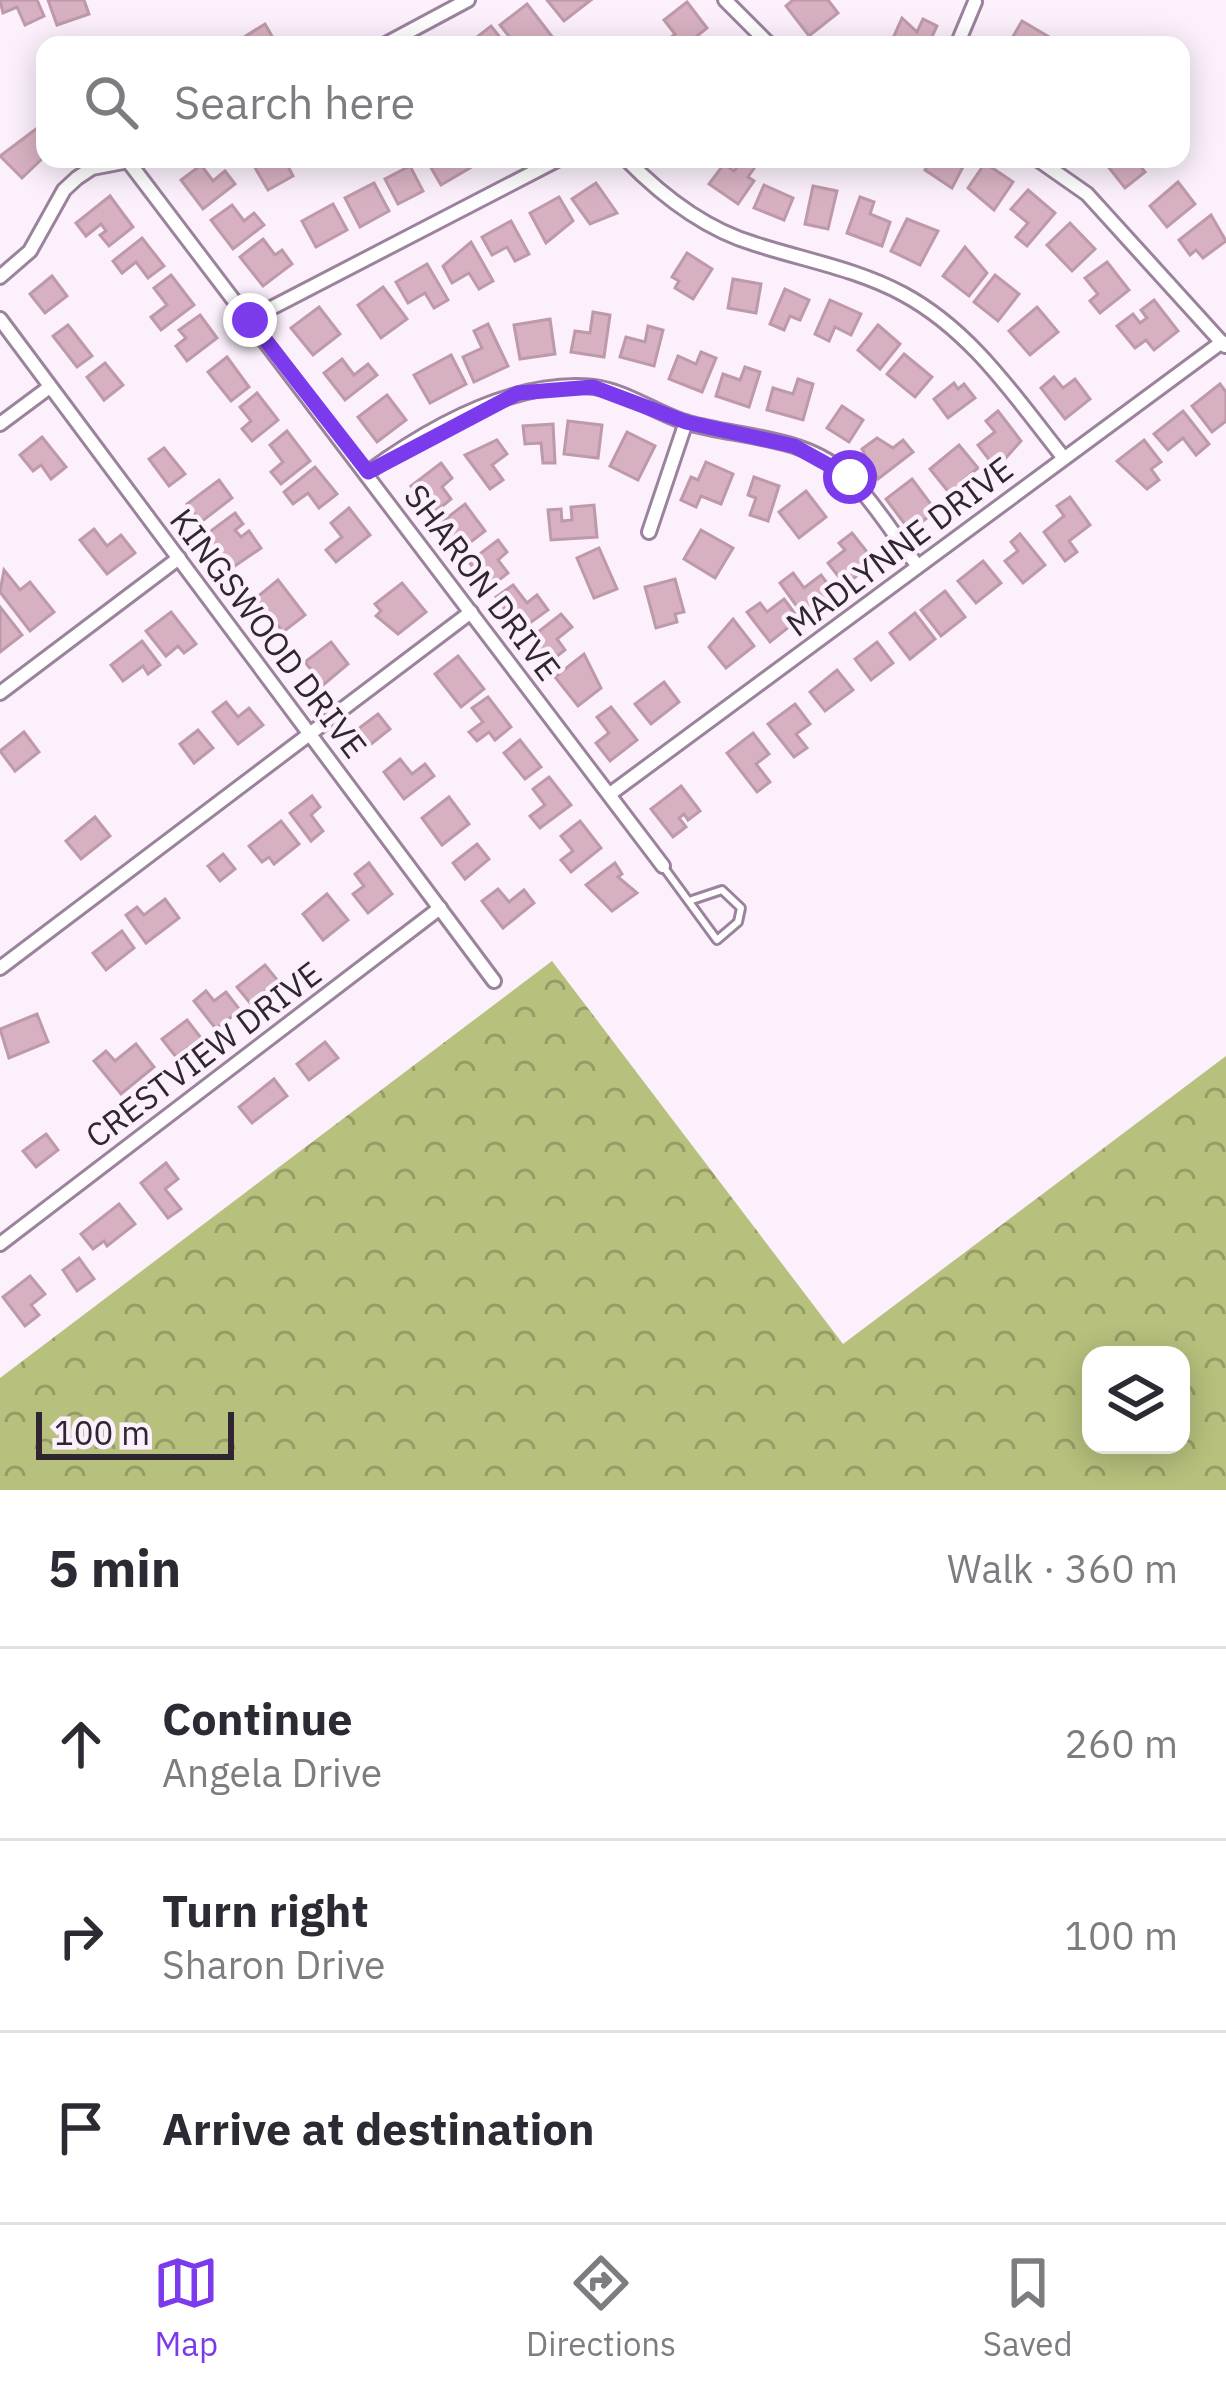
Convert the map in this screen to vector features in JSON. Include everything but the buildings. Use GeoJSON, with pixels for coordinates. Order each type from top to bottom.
{"type":"FeatureCollection","features":[{"type":"Feature","properties":{"kind":"street"},"geometry":{"type":"LineString","coordinates":[[401,36],[468,0]]}},
{"type":"Feature","properties":{"kind":"street"},"geometry":{"type":"LineString","coordinates":[[725,0],[761,36]]}},
{"type":"Feature","properties":{"kind":"street"},"geometry":{"type":"LineString","coordinates":[[961,36],[975,2]]}},
{"type":"Feature","properties":{"kind":"street"},"geometry":{"type":"LineString","coordinates":[[0,277],[30,250],[64,190],[92,168]]}},
{"type":"Feature","properties":{"kind":"street","name":"SHARON DRIVE"},"geometry":{"type":"LineString","coordinates":[[140,168],[663,866]]}},
{"type":"Feature","properties":{"kind":"street"},"geometry":{"type":"LineString","coordinates":[[250,320],[542,168]]}},
{"type":"Feature","properties":{"kind":"street"},"geometry":{"type":"LineString","coordinates":[[637,168],[695,218],[750,243],[818,261],[902,293],[979,353],[1063,457]]}},
{"type":"Feature","properties":{"kind":"street"},"geometry":{"type":"LineString","coordinates":[[1049,168],[1101,208],[1224,344]]}},
{"type":"Feature","properties":{"kind":"street","name":"KINGSWOOD DRIVE"},"geometry":{"type":"LineString","coordinates":[[0,319],[47,389],[494,981]]}},
{"type":"Feature","properties":{"kind":"street","name":"MADLYNNE DRIVE"},"geometry":{"type":"LineString","coordinates":[[610,794],[1063,457],[1224,344]]}},
{"type":"Feature","properties":{"kind":"street"},"geometry":{"type":"LineString","coordinates":[[368,472],[518,393],[593,387],[686,422],[794,446],[824,458],[850,477],[916,565]]}},
{"type":"Feature","properties":{"kind":"street"},"geometry":{"type":"LineString","coordinates":[[0,424],[47,389]]}},
{"type":"Feature","properties":{"kind":"street"},"geometry":{"type":"LineString","coordinates":[[649,532],[686,422]]}},
{"type":"Feature","properties":{"kind":"street"},"geometry":{"type":"LineString","coordinates":[[0,693],[179,558]]}},
{"type":"Feature","properties":{"kind":"street"},"geometry":{"type":"LineString","coordinates":[[0,968],[471,612]]}},
{"type":"Feature","properties":{"kind":"street","name":"CRESTVIEW DRIVE"},"geometry":{"type":"LineString","coordinates":[[0,1244],[440,908]]}},
{"type":"Feature","properties":{"kind":"lane"},"geometry":{"type":"LineString","coordinates":[[663,866],[717,940],[738,922],[740,908],[722,890],[689,901]]}},
{"type":"Feature","properties":{"kind":"green space"},"geometry":{"type":"Polygon","coordinates":[[[552,961],[843,1344],[1226,1056],[1226,1490],[0,1490],[0,1378],[552,961]]]}},
{"type":"Feature","properties":{"kind":"route"},"geometry":{"type":"LineString","coordinates":[[250,320],[368,472],[452,423],[518,393],[593,387],[686,422],[794,446],[824,458],[850,477]]}}]}
